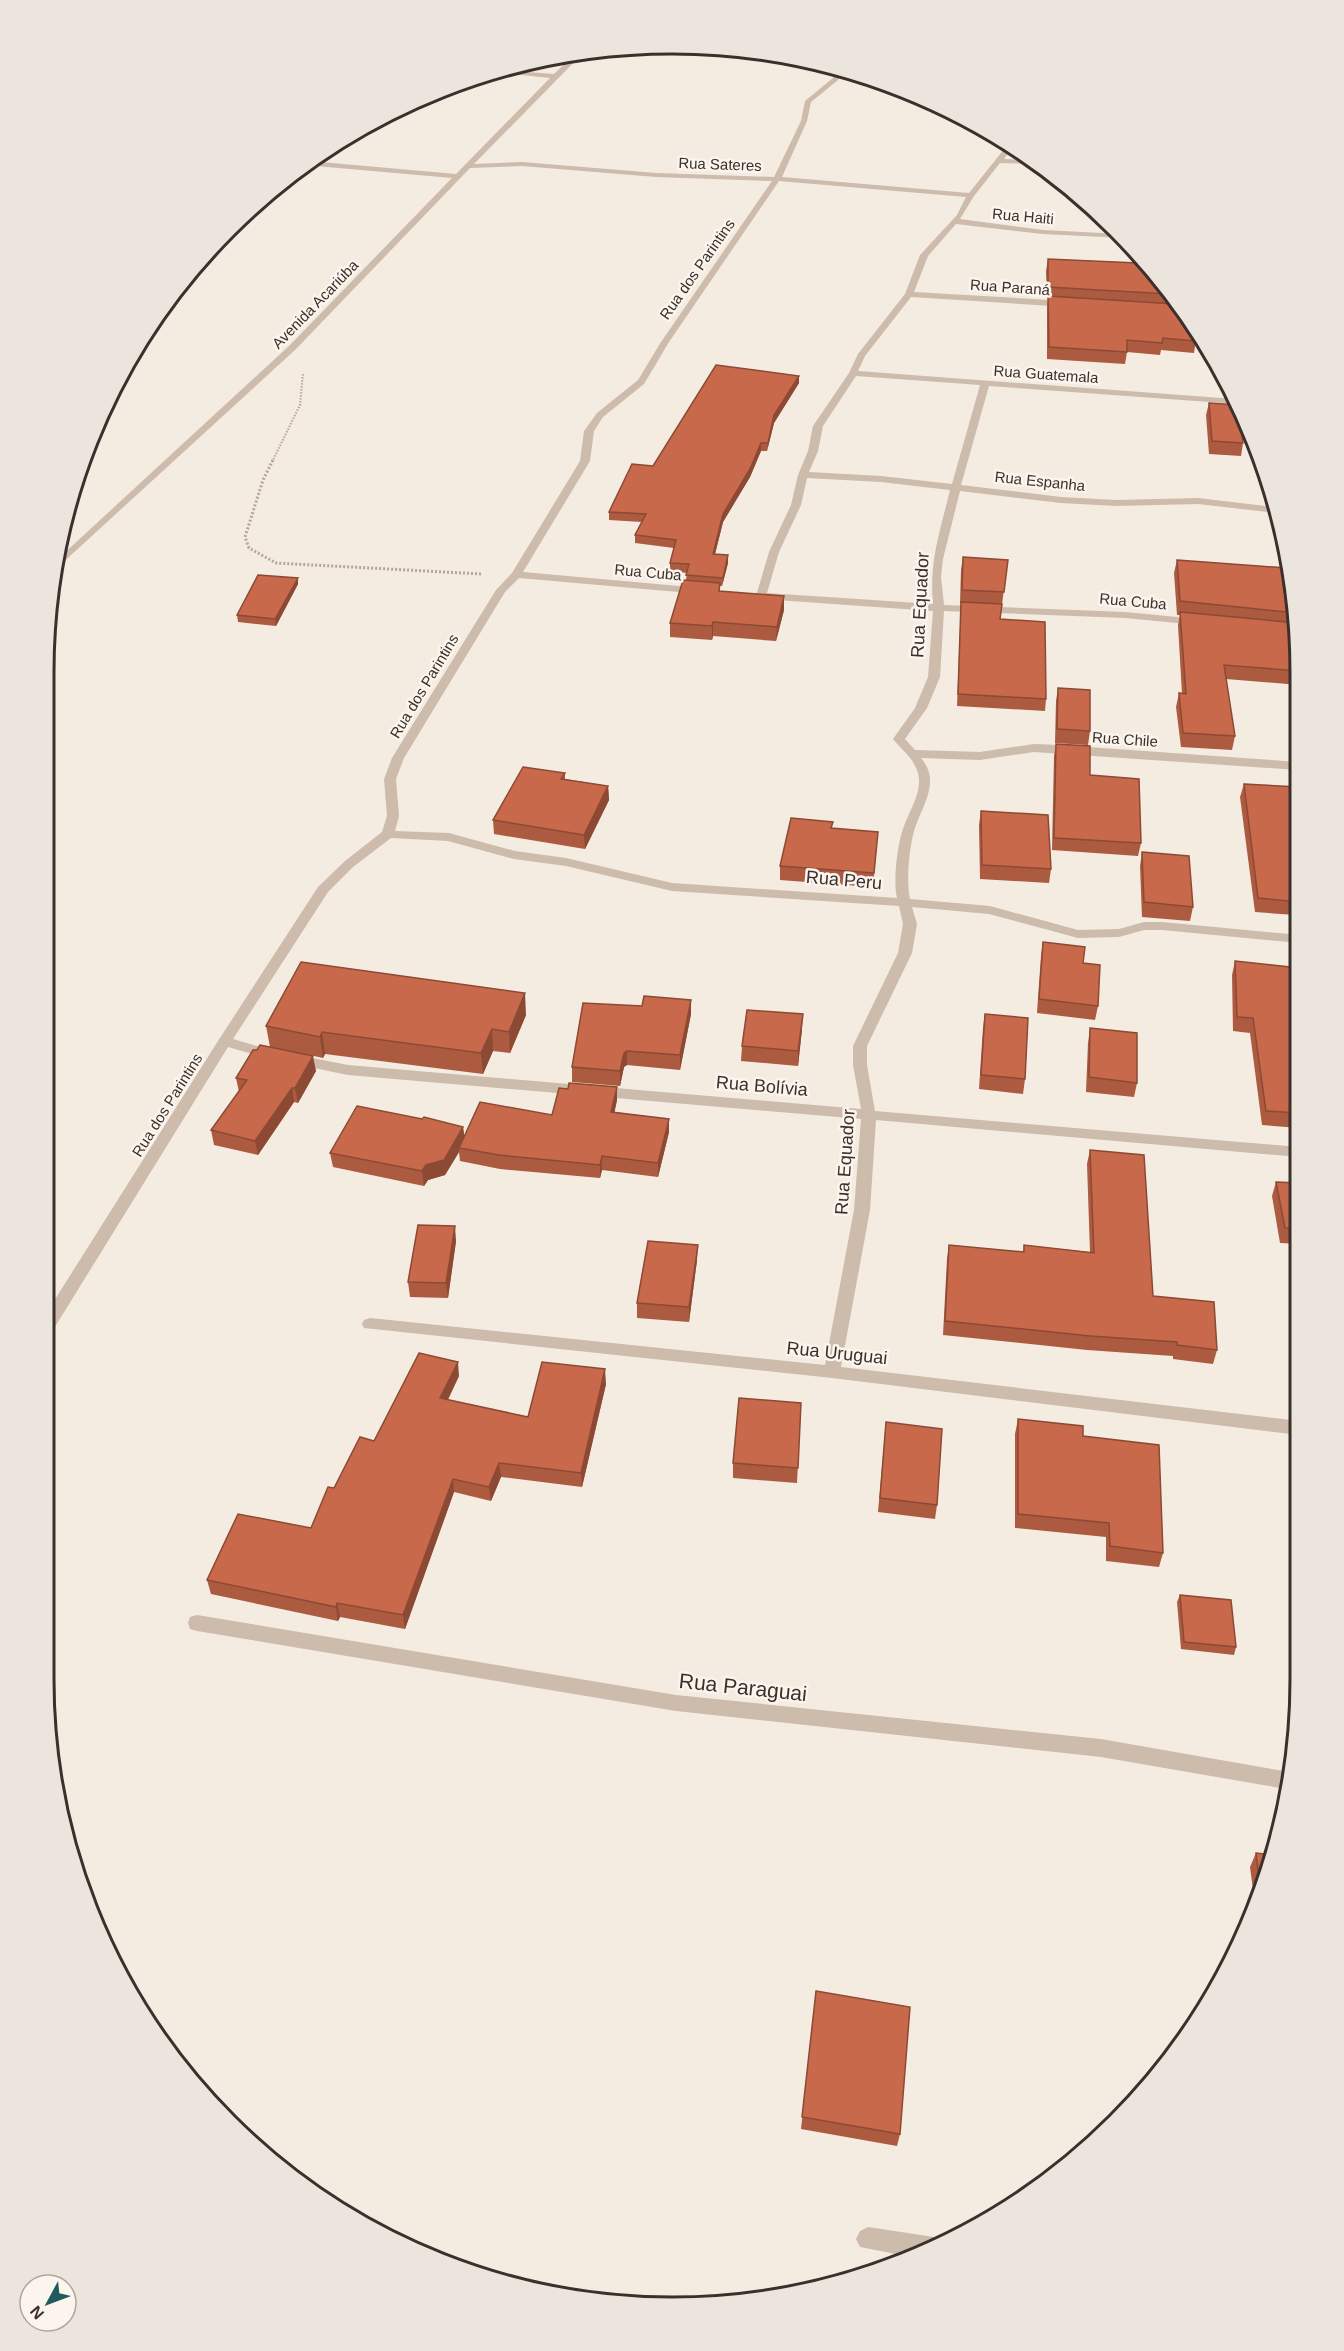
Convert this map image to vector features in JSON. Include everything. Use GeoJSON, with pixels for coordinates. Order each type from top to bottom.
{"type":"FeatureCollection","features":[{"type":"Feature","properties":{"kind":"street","name":"Avenida Acariúba"},"geometry":{"type":"LineString","coordinates":[[65,558],[293,347],[570,63]]}},
{"type":"Feature","properties":{"kind":"street"},"geometry":{"type":"LineString","coordinates":[[521,73],[556,76]]}},
{"type":"Feature","properties":{"kind":"street","name":"Rua dos Parintins"},"geometry":{"type":"LineString","coordinates":[[54,1315],[225,1041],[323,890],[349,864],[388,834],[393,816],[390,779],[398,758],[501,590],[516,575],[534,542],[563,499],[585,461],[589,431],[600,415],[641,382],[664,342],[777,179],[804,121],[808,101],[837,77]]}},
{"type":"Feature","properties":{"kind":"street","name":"Rua Haiti"},"geometry":{"type":"LineString","coordinates":[[954,221],[967,206],[971,195],[1006,152]]}},
{"type":"Feature","properties":{"kind":"street"},"geometry":{"type":"LineString","coordinates":[[999,161],[1020,162]]}},
{"type":"Feature","properties":{"kind":"street"},"geometry":{"type":"LineString","coordinates":[[320,164],[459,176]]}},
{"type":"Feature","properties":{"kind":"street","name":"Rua Sateres"},"geometry":{"type":"LineString","coordinates":[[468,166],[522,164],[656,175],[777,179],[971,195]]}},
{"type":"Feature","properties":{"kind":"street"},"geometry":{"type":"LineString","coordinates":[[761,596],[774,552],[796,505],[803,475],[813,451],[818,426],[874,338],[909,294],[924,255],[954,221]]}},
{"type":"Feature","properties":{"kind":"street","name":"Rua Haiti"},"geometry":{"type":"LineString","coordinates":[[954,221],[1043,232],[1109,235]]}},
{"type":"Feature","properties":{"kind":"street","name":"Rua Paraná"},"geometry":{"type":"LineString","coordinates":[[909,294],[1075,305]]}},
{"type":"Feature","properties":{"kind":"street","name":"Rua Guatemala"},"geometry":{"type":"LineString","coordinates":[[853,373],[1227,401]]}},
{"type":"Feature","properties":{"kind":"street","name":"Rua Equador"},"geometry":{"type":"LineString","coordinates":[[832,1372],[862,1210],[869,1114],[860,1065],[860,1046],[905,953],[910,924],[901,888],[908,831],[924,791],[922,766],[899,739],[921,708],[934,677],[939,608],[936,577],[938,559],[956,486],[986,383]]}},
{"type":"Feature","properties":{"kind":"street","name":"Rua Espanha"},"geometry":{"type":"LineString","coordinates":[[803,475],[956,486],[1061,500],[1116,503],[1198,501],[1268,509]]}},
{"type":"Feature","properties":{"kind":"street","name":"Rua Cuba"},"geometry":{"type":"LineString","coordinates":[[516,575],[713,592]]}},
{"type":"Feature","properties":{"kind":"street","name":"Rua Cuba"},"geometry":{"type":"LineString","coordinates":[[749,595],[939,608],[1115,614],[1206,623]]}},
{"type":"Feature","properties":{"kind":"street","name":"Rua Chile"},"geometry":{"type":"LineString","coordinates":[[914,754],[980,756],[1034,748],[1059,748],[1290,765]]}},
{"type":"Feature","properties":{"kind":"street","name":"Rua Peru"},"geometry":{"type":"LineString","coordinates":[[388,834],[449,837],[514,855],[566,862],[672,887],[729,888],[990,910],[1078,934],[1119,933],[1143,926],[1162,926],[1290,938]]}},
{"type":"Feature","properties":{"kind":"street","name":"Rua Bolívia"},"geometry":{"type":"LineString","coordinates":[[225,1041],[348,1070],[1290,1151]]}},
{"type":"Feature","properties":{"kind":"street","name":"Rua Uruguai"},"geometry":{"type":"LineString","coordinates":[[370,1324],[832,1372],[1290,1427]]}},
{"type":"Feature","properties":{"kind":"street","name":"Rua Paraguai"},"geometry":{"type":"LineString","coordinates":[[197,1623],[676,1703],[1101,1748],[1282,1779]]}},
{"type":"Feature","properties":{"kind":"street"},"geometry":{"type":"LineString","coordinates":[[868,2239],[916,2246]]}},
{"type":"Feature","properties":{"kind":"path"},"geometry":{"type":"LineString","coordinates":[[293,347],[302,367],[304,380],[300,405],[263,480],[245,537],[249,548],[276,563],[290,565],[516,575]]}},
{"type":"Feature","properties":{"kind":"building"},"geometry":{"type":"Polygon","coordinates":[[[1048,259],[1135,263],[1160,294],[1048,287],[1048,259]]]}},
{"type":"Feature","properties":{"kind":"building"},"geometry":{"type":"Polygon","coordinates":[[[1048,296],[1167,304],[1193,341],[1163,338],[1162,343],[1127,340],[1127,352],[1049,347],[1048,296]]]}},
{"type":"Feature","properties":{"kind":"building"},"geometry":{"type":"Polygon","coordinates":[[[716,365],[799,376],[774,415],[768,443],[761,443],[750,469],[723,514],[713,554],[728,555],[723,578],[686,575],[689,564],[670,563],[676,540],[635,535],[646,514],[609,512],[632,464],[653,466],[716,365]]]}},
{"type":"Feature","properties":{"kind":"building"},"geometry":{"type":"Polygon","coordinates":[[[1209,403],[1228,404],[1242,434],[1243,443],[1212,441],[1209,403]]]}},
{"type":"Feature","properties":{"kind":"building"},"geometry":{"type":"Polygon","coordinates":[[[963,557],[1008,560],[1004,592],[962,590],[963,557]]]}},
{"type":"Feature","properties":{"kind":"building"},"geometry":{"type":"Polygon","coordinates":[[[1177,560],[1281,568],[1287,612],[1180,601],[1177,560]]]}},
{"type":"Feature","properties":{"kind":"building"},"geometry":{"type":"Polygon","coordinates":[[[258,575],[298,578],[275,619],[237,615],[258,575]]]}},
{"type":"Feature","properties":{"kind":"building"},"geometry":{"type":"Polygon","coordinates":[[[683,580],[720,583],[719,591],[784,596],[777,627],[713,622],[712,626],[670,623],[683,580]]]}},
{"type":"Feature","properties":{"kind":"building"},"geometry":{"type":"Polygon","coordinates":[[[961,602],[1002,604],[1000,619],[1045,622],[1046,699],[958,694],[961,602]]]}},
{"type":"Feature","properties":{"kind":"building"},"geometry":{"type":"Polygon","coordinates":[[[1180,612],[1288,622],[1290,670],[1224,665],[1235,736],[1183,733],[1179,693],[1186,694],[1180,612]]]}},
{"type":"Feature","properties":{"kind":"building"},"geometry":{"type":"Polygon","coordinates":[[[1058,688],[1090,690],[1090,731],[1057,729],[1058,688]]]}},
{"type":"Feature","properties":{"kind":"building"},"geometry":{"type":"Polygon","coordinates":[[[1056,744],[1090,746],[1090,775],[1139,779],[1141,843],[1054,838],[1056,744]]]}},
{"type":"Feature","properties":{"kind":"building"},"geometry":{"type":"Polygon","coordinates":[[[523,767],[565,773],[561,779],[608,786],[584,835],[493,820],[523,767]]]}},
{"type":"Feature","properties":{"kind":"building"},"geometry":{"type":"Polygon","coordinates":[[[1244,784],[1290,787],[1290,901],[1258,898],[1244,784]]]}},
{"type":"Feature","properties":{"kind":"building"},"geometry":{"type":"Polygon","coordinates":[[[981,811],[1048,815],[1051,869],[982,865],[981,811]]]}},
{"type":"Feature","properties":{"kind":"building"},"geometry":{"type":"Polygon","coordinates":[[[791,818],[833,822],[831,828],[878,832],[874,873],[780,866],[791,818]]]}},
{"type":"Feature","properties":{"kind":"building"},"geometry":{"type":"Polygon","coordinates":[[[1142,852],[1189,856],[1193,907],[1144,902],[1142,852]]]}},
{"type":"Feature","properties":{"kind":"building"},"geometry":{"type":"Polygon","coordinates":[[[1043,942],[1085,947],[1083,963],[1100,965],[1098,1006],[1039,999],[1043,942]]]}},
{"type":"Feature","properties":{"kind":"building"},"geometry":{"type":"Polygon","coordinates":[[[1235,961],[1290,967],[1290,1112],[1266,1111],[1253,1018],[1237,1017],[1235,961]]]}},
{"type":"Feature","properties":{"kind":"building"},"geometry":{"type":"Polygon","coordinates":[[[301,962],[525,993],[509,1032],[492,1029],[481,1053],[322,1032],[320,1037],[266,1026],[301,962]]]}},
{"type":"Feature","properties":{"kind":"building"},"geometry":{"type":"Polygon","coordinates":[[[644,996],[691,1000],[680,1055],[627,1051],[624,1053],[620,1071],[572,1067],[583,1003],[642,1006],[644,996]]]}},
{"type":"Feature","properties":{"kind":"building"},"geometry":{"type":"Polygon","coordinates":[[[747,1010],[803,1014],[798,1051],[742,1046],[747,1010]]]}},
{"type":"Feature","properties":{"kind":"building"},"geometry":{"type":"Polygon","coordinates":[[[985,1014],[1028,1018],[1025,1079],[981,1075],[985,1014]]]}},
{"type":"Feature","properties":{"kind":"building"},"geometry":{"type":"Polygon","coordinates":[[[1090,1028],[1137,1033],[1137,1083],[1089,1077],[1090,1028]]]}},
{"type":"Feature","properties":{"kind":"building"},"geometry":{"type":"Polygon","coordinates":[[[260,1045],[313,1056],[295,1088],[292,1088],[255,1141],[211,1130],[247,1080],[236,1078],[253,1050],[257,1050],[260,1045]]]}},
{"type":"Feature","properties":{"kind":"building"},"geometry":{"type":"Polygon","coordinates":[[[569,1083],[617,1087],[611,1112],[669,1119],[658,1163],[602,1156],[600,1165],[499,1155],[459,1148],[480,1102],[552,1115],[559,1088],[568,1089],[569,1083]]]}},
{"type":"Feature","properties":{"kind":"building"},"geometry":{"type":"Polygon","coordinates":[[[357,1106],[422,1119],[424,1117],[463,1127],[444,1160],[426,1165],[422,1171],[330,1153],[357,1106]]]}},
{"type":"Feature","properties":{"kind":"building"},"geometry":{"type":"Polygon","coordinates":[[[1090,1150],[1144,1155],[1153,1296],[1214,1302],[1217,1350],[1177,1345],[1177,1342],[1090,1336],[945,1321],[949,1245],[1024,1252],[1024,1245],[1094,1253],[1090,1150]]]}},
{"type":"Feature","properties":{"kind":"building"},"geometry":{"type":"Polygon","coordinates":[[[1276,1182],[1290,1183],[1290,1228],[1285,1228],[1276,1182]]]}},
{"type":"Feature","properties":{"kind":"building"},"geometry":{"type":"Polygon","coordinates":[[[418,1225],[455,1226],[446,1283],[408,1282],[418,1225]]]}},
{"type":"Feature","properties":{"kind":"building"},"geometry":{"type":"Polygon","coordinates":[[[648,1241],[698,1245],[689,1307],[637,1303],[648,1241]]]}},
{"type":"Feature","properties":{"kind":"building"},"geometry":{"type":"Polygon","coordinates":[[[419,1353],[458,1362],[440,1398],[528,1417],[542,1362],[605,1369],[581,1473],[499,1463],[489,1487],[453,1479],[403,1615],[337,1603],[336,1607],[207,1580],[238,1514],[311,1528],[328,1487],[334,1488],[360,1437],[374,1441],[419,1353]]]}},
{"type":"Feature","properties":{"kind":"building"},"geometry":{"type":"Polygon","coordinates":[[[739,1398],[801,1403],[798,1468],[733,1463],[739,1398]]]}},
{"type":"Feature","properties":{"kind":"building"},"geometry":{"type":"Polygon","coordinates":[[[1018,1419],[1083,1426],[1083,1436],[1159,1445],[1163,1553],[1110,1546],[1109,1523],[1018,1514],[1018,1419]]]}},
{"type":"Feature","properties":{"kind":"building"},"geometry":{"type":"Polygon","coordinates":[[[886,1422],[942,1429],[937,1505],[880,1498],[886,1422]]]}},
{"type":"Feature","properties":{"kind":"building"},"geometry":{"type":"Polygon","coordinates":[[[1180,1595],[1231,1600],[1236,1647],[1184,1642],[1180,1595]]]}},
{"type":"Feature","properties":{"kind":"building"},"geometry":{"type":"Polygon","coordinates":[[[1256,1853],[1264,1854],[1258,1873],[1256,1853]]]}},
{"type":"Feature","properties":{"kind":"building"},"geometry":{"type":"Polygon","coordinates":[[[816,1991],[910,2007],[900,2134],[802,2117],[816,1991]]]}}]}
